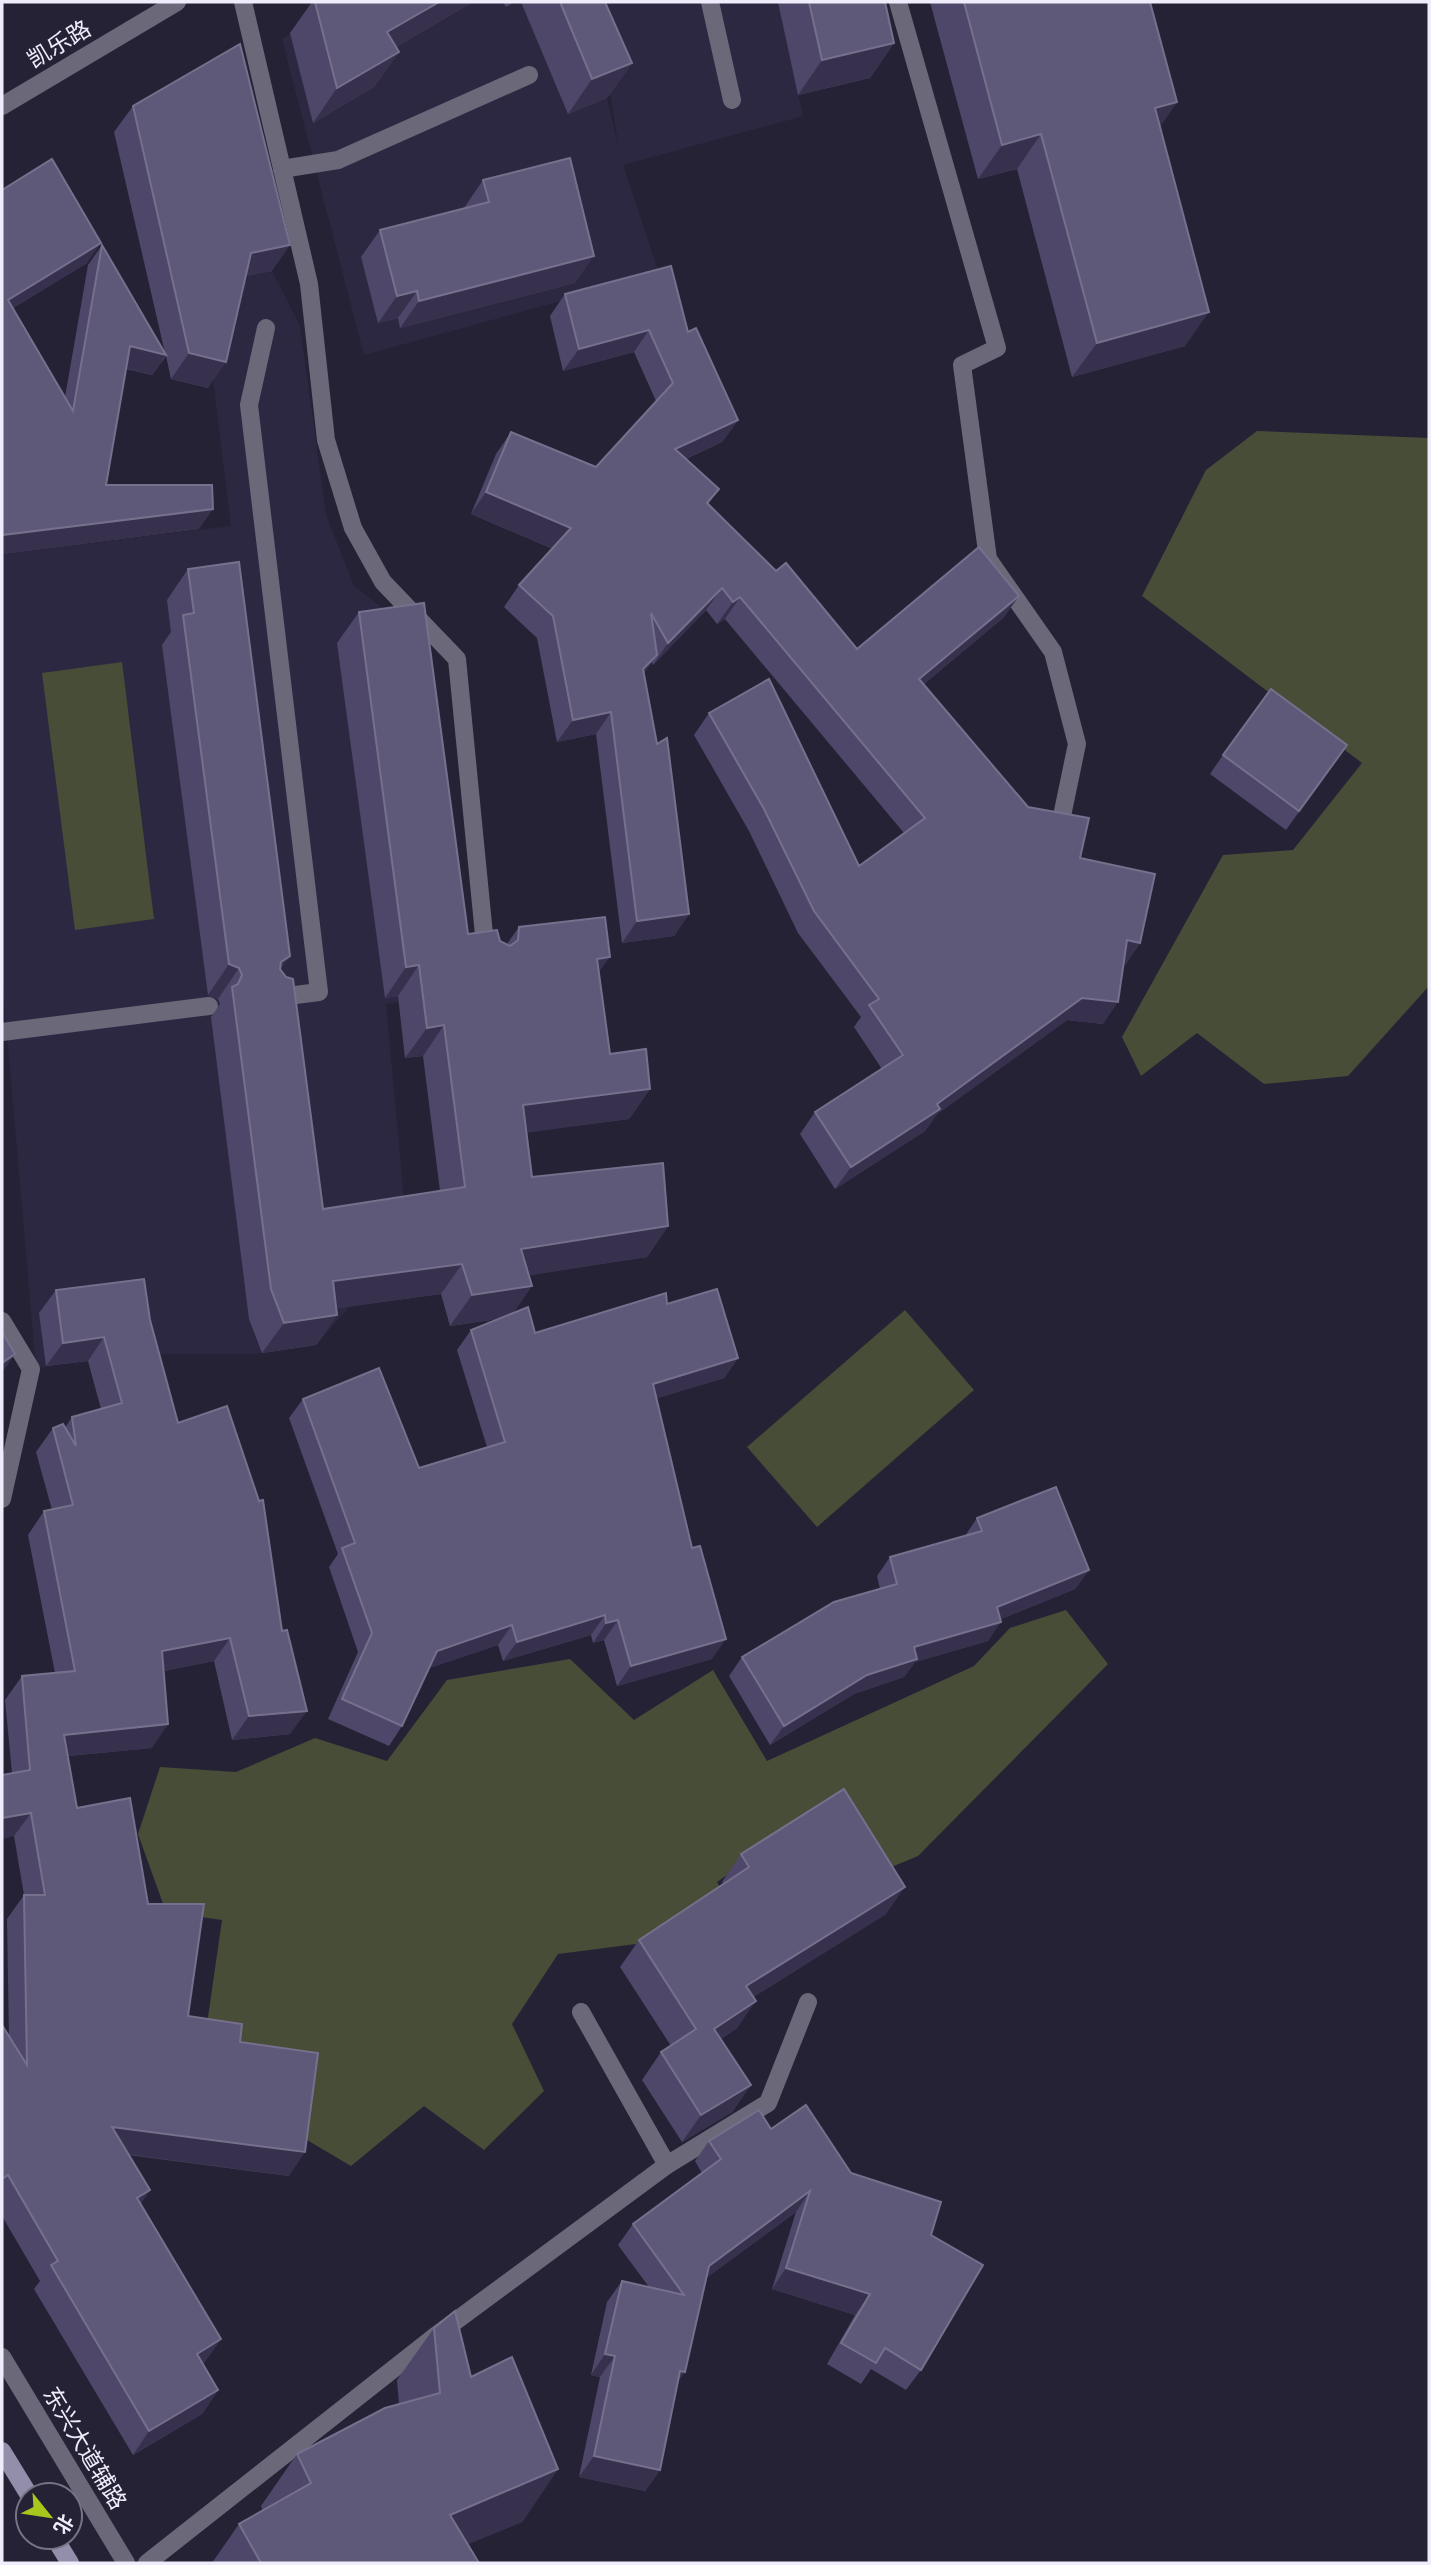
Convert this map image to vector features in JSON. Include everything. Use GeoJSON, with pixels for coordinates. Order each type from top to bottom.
{"type":"FeatureCollection","features":[{"type":"Feature","properties":{"kind":"main road"},"geometry":{"type":"LineString","coordinates":[[2,2451],[20,2481]]}},
{"type":"Feature","properties":{"kind":"street","name":"凯乐路"},"geometry":{"type":"LineString","coordinates":[[2,106],[177,2]]}},
{"type":"Feature","properties":{"kind":"street"},"geometry":{"type":"LineString","coordinates":[[243,2],[309,285],[326,440],[353,528],[383,582],[457,659],[487,965]]}},
{"type":"Feature","properties":{"kind":"street"},"geometry":{"type":"LineString","coordinates":[[710,2],[732,100]]}},
{"type":"Feature","properties":{"kind":"street"},"geometry":{"type":"LineString","coordinates":[[898,2],[997,348],[962,365],[988,559],[1053,652],[1077,744],[1062,816]]}},
{"type":"Feature","properties":{"kind":"street"},"geometry":{"type":"LineString","coordinates":[[282,169],[338,160],[529,75]]}},
{"type":"Feature","properties":{"kind":"street"},"geometry":{"type":"LineString","coordinates":[[266,328],[249,405],[319,992],[270,998]]}},
{"type":"Feature","properties":{"kind":"street"},"geometry":{"type":"LineString","coordinates":[[2,1032],[209,1006]]}},
{"type":"Feature","properties":{"kind":"street"},"geometry":{"type":"LineString","coordinates":[[2,1321],[31,1369],[2,1499]]}},
{"type":"Feature","properties":{"kind":"street"},"geometry":{"type":"LineString","coordinates":[[147,2563],[434,2337],[667,2165],[768,2103],[808,2002]]}},
{"type":"Feature","properties":{"kind":"street"},"geometry":{"type":"LineString","coordinates":[[581,2012],[667,2165]]}},
{"type":"Feature","properties":{"kind":"street","name":"东兴大道辅路"},"geometry":{"type":"LineString","coordinates":[[2,2357],[126,2563]]}},
{"type":"Feature","properties":{"kind":"shaded area"},"geometry":{"type":"Polygon","coordinates":[[[344,2],[574,2],[607,98],[619,149],[596,2],[853,2],[870,78],[798,94],[803,116],[623,165],[659,274],[364,355],[282,39],[344,2]]]}},
{"type":"Feature","properties":{"kind":"shaded area"},"geometry":{"type":"Polygon","coordinates":[[[272,271],[300,326],[326,515],[354,586],[417,634],[465,992],[386,1004],[406,1222],[349,1307],[316,1345],[254,1354],[134,1354],[36,1368],[2,976],[2,554],[231,526],[213,379],[240,278],[272,271]]]}},
{"type":"Feature","properties":{"kind":"green space"},"geometry":{"type":"Polygon","coordinates":[[[1257,431],[1429,438],[1429,986],[1348,1076],[1264,1084],[1197,1033],[1141,1076],[1122,1037],[1223,855],[1293,850],[1362,763],[1142,596],[1206,470],[1257,431]]]}},
{"type":"Feature","properties":{"kind":"green space"},"geometry":{"type":"Polygon","coordinates":[[[122,662],[154,919],[75,930],[42,673],[122,662]]]}},
{"type":"Feature","properties":{"kind":"green space"},"geometry":{"type":"Polygon","coordinates":[[[905,1310],[974,1390],[817,1527],[747,1447],[905,1310]]]}},
{"type":"Feature","properties":{"kind":"green space"},"geometry":{"type":"Polygon","coordinates":[[[1066,1610],[1108,1664],[918,1856],[882,1871],[830,1804],[717,1882],[739,1921],[722,1933],[558,1954],[512,2024],[544,2091],[484,2150],[424,2106],[351,2166],[307,2140],[313,2072],[244,2052],[207,2024],[222,1920],[166,1912],[138,1834],[160,1767],[236,1772],[315,1738],[387,1761],[447,1680],[570,1659],[634,1720],[713,1670],[767,1761],[974,1666],[1010,1628],[1066,1610]]]}},
{"type":"Feature","properties":{"kind":"building"},"geometry":{"type":"Polygon","coordinates":[[[315,2],[439,2],[387,32],[399,52],[337,88],[315,2]]]}},
{"type":"Feature","properties":{"kind":"building"},"geometry":{"type":"Polygon","coordinates":[[[560,2],[605,2],[632,63],[592,79],[560,2]]]}},
{"type":"Feature","properties":{"kind":"building"},"geometry":{"type":"Polygon","coordinates":[[[809,2],[885,2],[894,43],[822,60],[809,2]]]}},
{"type":"Feature","properties":{"kind":"building"},"geometry":{"type":"Polygon","coordinates":[[[964,2],[1150,2],[1177,102],[1155,108],[1209,312],[1097,343],[1041,134],[1002,145],[964,2]]]}},
{"type":"Feature","properties":{"kind":"building"},"geometry":{"type":"Polygon","coordinates":[[[240,44],[290,245],[251,253],[226,362],[189,353],[133,106],[240,44]]]}},
{"type":"Feature","properties":{"kind":"building"},"geometry":{"type":"Polygon","coordinates":[[[570,158],[594,256],[419,301],[417,291],[397,296],[380,230],[489,202],[483,180],[570,158]]]}},
{"type":"Feature","properties":{"kind":"building"},"geometry":{"type":"Polygon","coordinates":[[[52,159],[101,243],[8,300],[73,411],[102,245],[166,355],[130,346],[106,485],[212,485],[213,509],[2,535],[2,190],[52,159]]]}},
{"type":"Feature","properties":{"kind":"building"},"geometry":{"type":"Polygon","coordinates":[[[671,266],[688,332],[696,328],[738,420],[675,449],[719,489],[707,503],[776,571],[786,563],[857,649],[979,547],[1019,596],[919,679],[1028,807],[1089,818],[1080,858],[1155,874],[1140,943],[1127,940],[1118,1002],[1082,998],[937,1104],[940,1109],[851,1167],[815,1112],[903,1055],[869,1005],[879,999],[814,911],[764,809],[709,713],[769,679],[859,866],[925,818],[740,597],[733,602],[722,588],[668,643],[651,613],[657,655],[643,669],[657,744],[667,738],[689,914],[637,921],[611,712],[573,720],[553,616],[519,585],[571,528],[486,492],[511,432],[596,467],[673,383],[649,330],[579,349],[565,294],[671,266]]]}},
{"type":"Feature","properties":{"kind":"building"},"geometry":{"type":"Polygon","coordinates":[[[239,562],[290,956],[281,962],[280,969],[286,977],[293,979],[323,1209],[465,1187],[444,1025],[427,1028],[419,965],[406,967],[359,612],[424,603],[468,934],[497,930],[500,941],[510,946],[518,940],[519,927],[605,917],[610,957],[597,959],[610,1054],[646,1049],[650,1089],[523,1105],[532,1177],[663,1163],[668,1226],[521,1249],[532,1286],[472,1295],[462,1264],[333,1281],[337,1315],[284,1323],[271,1289],[232,987],[238,984],[242,975],[239,968],[229,964],[183,615],[194,613],[188,569],[239,562]]]}},
{"type":"Feature","properties":{"kind":"building"},"geometry":{"type":"Polygon","coordinates":[[[1271,689],[1347,745],[1299,811],[1223,755],[1271,689]]]}},
{"type":"Feature","properties":{"kind":"building"},"geometry":{"type":"Polygon","coordinates":[[[144,1279],[150,1320],[178,1423],[227,1406],[259,1501],[263,1500],[282,1631],[287,1630],[307,1711],[249,1716],[230,1638],[162,1651],[168,1724],[64,1735],[77,1808],[130,1798],[148,1904],[204,1904],[188,2016],[242,2024],[240,2042],[318,2053],[305,2152],[112,2127],[150,2190],[137,2198],[221,2339],[197,2354],[218,2390],[149,2431],[51,2265],[58,2261],[8,2175],[2,2179],[2,2025],[27,2065],[24,1895],[45,1895],[31,1813],[2,1818],[2,1775],[30,1770],[22,1676],[75,1671],[44,1511],[73,1505],[53,1428],[63,1424],[76,1446],[72,1417],[122,1403],[104,1337],[63,1343],[56,1290],[144,1279]]]}},
{"type":"Feature","properties":{"kind":"building"},"geometry":{"type":"Polygon","coordinates":[[[717,1289],[738,1358],[653,1384],[692,1548],[700,1546],[726,1639],[631,1666],[618,1620],[606,1623],[605,1615],[517,1642],[512,1625],[437,1651],[402,1726],[342,1699],[372,1633],[342,1548],[355,1543],[303,1399],[379,1368],[419,1468],[505,1442],[471,1330],[528,1307],[535,1333],[666,1293],[667,1304],[717,1289]]]}},
{"type":"Feature","properties":{"kind":"building"},"geometry":{"type":"Polygon","coordinates":[[[2,1332],[15,1354],[2,1363],[2,1332]]]}},
{"type":"Feature","properties":{"kind":"building"},"geometry":{"type":"Polygon","coordinates":[[[1056,1487],[1089,1570],[997,1607],[1001,1622],[914,1647],[917,1659],[867,1675],[784,1726],[742,1657],[834,1602],[897,1584],[890,1557],[982,1531],[977,1518],[1056,1487]]]}},
{"type":"Feature","properties":{"kind":"building"},"geometry":{"type":"Polygon","coordinates":[[[844,1789],[905,1887],[746,1986],[756,2001],[714,2029],[751,2085],[701,2115],[661,2052],[696,2029],[639,1940],[749,1867],[741,1854],[844,1789]]]}},
{"type":"Feature","properties":{"kind":"building"},"geometry":{"type":"Polygon","coordinates":[[[806,2105],[851,2173],[941,2202],[931,2235],[983,2265],[921,2370],[885,2348],[876,2363],[841,2343],[870,2294],[786,2268],[810,2191],[709,2266],[685,2372],[680,2371],[660,2470],[594,2456],[615,2356],[605,2354],[622,2281],[684,2295],[633,2224],[721,2159],[709,2141],[759,2110],[771,2129],[806,2105]]]}},
{"type":"Feature","properties":{"kind":"building"},"geometry":{"type":"Polygon","coordinates":[[[455,2311],[471,2377],[512,2357],[558,2469],[450,2515],[479,2563],[261,2563],[239,2524],[311,2483],[297,2454],[385,2408],[440,2393],[434,2328],[455,2311]]]}}]}
